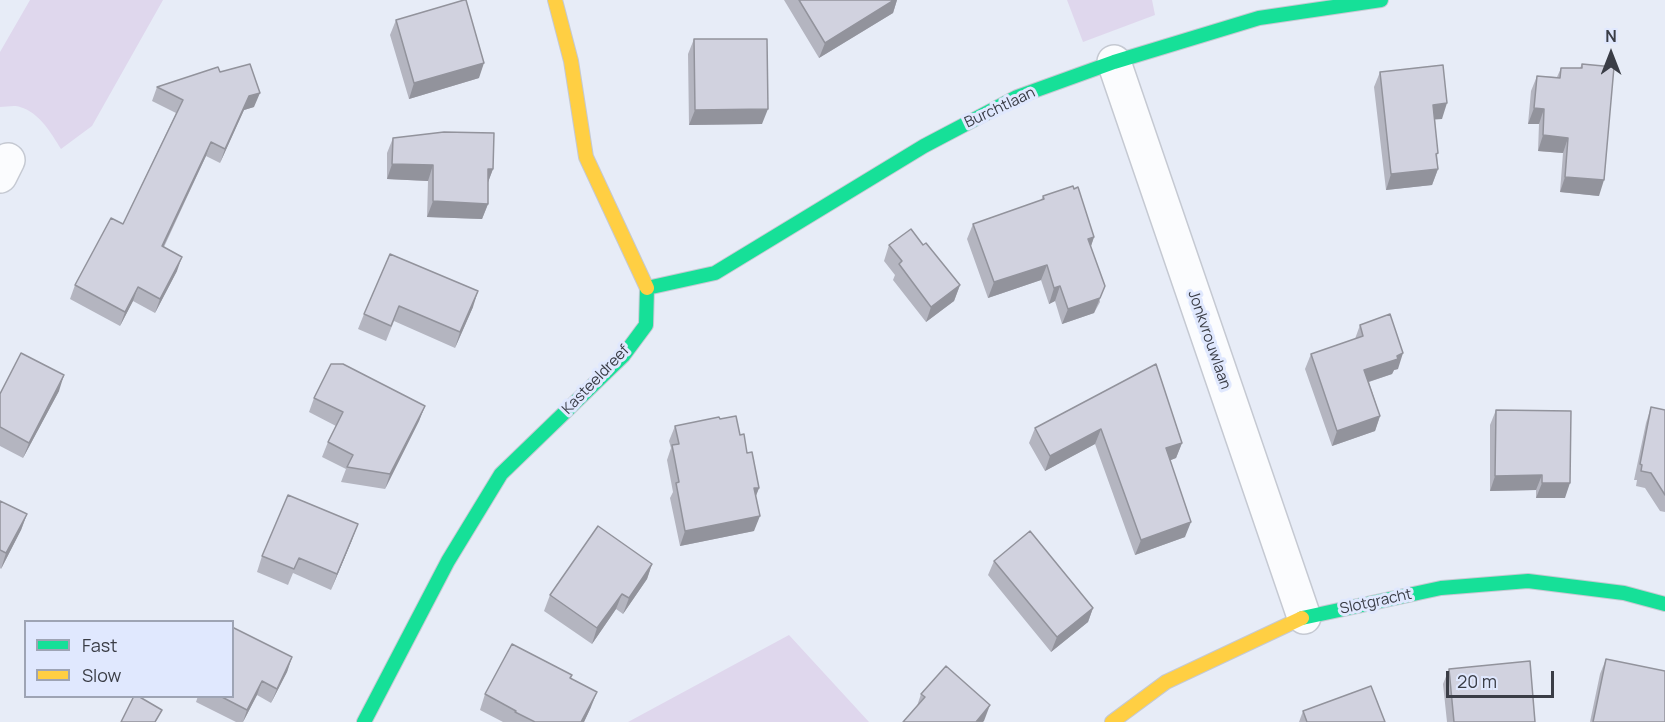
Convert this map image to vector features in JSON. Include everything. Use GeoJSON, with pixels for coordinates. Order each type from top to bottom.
{"type":"FeatureCollection","features":[{"type":"Feature","properties":{"kind":"street","name":"Kasteeldreef"},"geometry":{"type":"LineString","coordinates":[[364,722],[448,561],[501,474],[622,356],[646,325],[647,288],[586,157],[570,61],[555,0]]}},
{"type":"Feature","properties":{"kind":"street","name":"Burchtlaan"},"geometry":{"type":"LineString","coordinates":[[647,288],[715,273],[924,146],[1017,97],[1114,62],[1259,18],[1381,0]]}},
{"type":"Feature","properties":{"kind":"street","name":"Jonkvrouwlaan"},"geometry":{"type":"LineString","coordinates":[[1114,62],[1304,617]]}},
{"type":"Feature","properties":{"kind":"street","name":"Slotgracht"},"geometry":{"type":"LineString","coordinates":[[1112,722],[1166,682],[1304,617],[1441,588],[1528,581],[1624,593],[1665,604]]}},
{"type":"Feature","properties":{"kind":"shaded area"},"geometry":{"type":"Polygon","coordinates":[[[30,0],[163,0],[92,126],[61,149],[44,124],[33,114],[18,106],[0,107],[0,52],[30,0]]]}},
{"type":"Feature","properties":{"kind":"shaded area"},"geometry":{"type":"Polygon","coordinates":[[[1067,0],[1152,0],[1155,15],[1083,42],[1067,0]]]}},
{"type":"Feature","properties":{"kind":"shaded area"},"geometry":{"type":"Polygon","coordinates":[[[789,635],[869,722],[628,722],[789,635]]]}},
{"type":"Feature","properties":{"kind":"building"},"geometry":{"type":"Polygon","coordinates":[[[466,0],[484,63],[414,83],[396,20],[466,0]]]}},
{"type":"Feature","properties":{"kind":"building"},"geometry":{"type":"Polygon","coordinates":[[[799,0],[894,0],[825,43],[799,0]]]}},
{"type":"Feature","properties":{"kind":"building"},"geometry":{"type":"Polygon","coordinates":[[[694,39],[767,39],[768,109],[695,110],[694,39]]]}},
{"type":"Feature","properties":{"kind":"building"},"geometry":{"type":"Polygon","coordinates":[[[250,64],[260,93],[249,96],[225,149],[211,142],[162,246],[182,257],[160,299],[138,287],[125,312],[75,285],[111,218],[123,224],[183,100],[157,87],[218,67],[220,72],[250,64]]]}},
{"type":"Feature","properties":{"kind":"building"},"geometry":{"type":"Polygon","coordinates":[[[1582,64],[1614,67],[1604,180],[1565,177],[1568,138],[1543,135],[1544,109],[1534,108],[1537,76],[1560,78],[1561,68],[1582,68],[1582,64]]]}},
{"type":"Feature","properties":{"kind":"building"},"geometry":{"type":"Polygon","coordinates":[[[1443,65],[1447,103],[1433,105],[1438,169],[1391,174],[1380,72],[1443,65]]]}},
{"type":"Feature","properties":{"kind":"building"},"geometry":{"type":"Polygon","coordinates":[[[444,132],[494,133],[493,169],[488,169],[488,204],[433,201],[433,165],[392,164],[393,138],[444,132]]]}},
{"type":"Feature","properties":{"kind":"building"},"geometry":{"type":"Polygon","coordinates":[[[1073,186],[1074,189],[1078,187],[1094,237],[1088,239],[1105,286],[1100,298],[1068,309],[1060,286],[1054,288],[1047,265],[994,282],[973,224],[1044,199],[1043,196],[1073,186]]]}},
{"type":"Feature","properties":{"kind":"building"},"geometry":{"type":"Polygon","coordinates":[[[911,229],[923,245],[926,243],[960,285],[931,307],[899,264],[902,261],[889,245],[911,229]]]}},
{"type":"Feature","properties":{"kind":"building"},"geometry":{"type":"Polygon","coordinates":[[[390,254],[478,291],[460,332],[399,306],[391,326],[364,314],[390,254]]]}},
{"type":"Feature","properties":{"kind":"building"},"geometry":{"type":"Polygon","coordinates":[[[1390,314],[1403,353],[1397,356],[1398,359],[1364,370],[1380,416],[1337,431],[1311,354],[1363,336],[1360,325],[1390,314]]]}},
{"type":"Feature","properties":{"kind":"building"},"geometry":{"type":"Polygon","coordinates":[[[21,353],[64,375],[29,443],[0,427],[0,394],[21,353]]]}},
{"type":"Feature","properties":{"kind":"building"},"geometry":{"type":"Polygon","coordinates":[[[331,364],[343,364],[425,406],[390,474],[347,467],[353,455],[328,442],[343,412],[314,398],[331,364]]]}},
{"type":"Feature","properties":{"kind":"building"},"geometry":{"type":"Polygon","coordinates":[[[1156,364],[1182,443],[1166,448],[1191,522],[1141,540],[1101,429],[1050,456],[1035,428],[1156,364]]]}},
{"type":"Feature","properties":{"kind":"building"},"geometry":{"type":"Polygon","coordinates":[[[1651,407],[1665,410],[1665,495],[1651,473],[1641,471],[1642,465],[1640,464],[1651,407]]]}},
{"type":"Feature","properties":{"kind":"building"},"geometry":{"type":"Polygon","coordinates":[[[1496,410],[1571,411],[1570,483],[1542,483],[1542,475],[1495,476],[1496,410]]]}},
{"type":"Feature","properties":{"kind":"building"},"geometry":{"type":"Polygon","coordinates":[[[736,416],[740,435],[744,434],[747,453],[752,452],[759,488],[754,488],[760,516],[685,531],[672,445],[679,444],[675,426],[736,416]]]}},
{"type":"Feature","properties":{"kind":"building"},"geometry":{"type":"Polygon","coordinates":[[[288,495],[358,524],[337,574],[299,558],[294,569],[262,556],[288,495]]]}},
{"type":"Feature","properties":{"kind":"building"},"geometry":{"type":"Polygon","coordinates":[[[0,501],[27,514],[6,553],[0,550],[0,501]]]}},
{"type":"Feature","properties":{"kind":"building"},"geometry":{"type":"Polygon","coordinates":[[[598,526],[652,564],[629,598],[622,594],[597,628],[550,595],[598,526]]]}},
{"type":"Feature","properties":{"kind":"building"},"geometry":{"type":"Polygon","coordinates":[[[1030,531],[1093,608],[1057,637],[994,561],[1030,531]]]}},
{"type":"Feature","properties":{"kind":"building"},"geometry":{"type":"Polygon","coordinates":[[[234,628],[292,657],[277,689],[262,681],[247,710],[224,698],[234,698],[234,628]]]}},
{"type":"Feature","properties":{"kind":"building"},"geometry":{"type":"Polygon","coordinates":[[[512,644],[572,675],[570,678],[597,692],[581,722],[535,722],[485,694],[512,644]]]}},
{"type":"Feature","properties":{"kind":"building"},"geometry":{"type":"Polygon","coordinates":[[[1606,659],[1665,671],[1665,722],[1593,722],[1606,659]]]}},
{"type":"Feature","properties":{"kind":"building"},"geometry":{"type":"Polygon","coordinates":[[[1530,661],[1535,722],[1454,722],[1449,669],[1530,661]]]}},
{"type":"Feature","properties":{"kind":"building"},"geometry":{"type":"Polygon","coordinates":[[[946,666],[990,705],[976,722],[903,722],[925,697],[921,694],[946,666]]]}},
{"type":"Feature","properties":{"kind":"building"},"geometry":{"type":"Polygon","coordinates":[[[1371,686],[1385,722],[1307,722],[1303,711],[1371,686]]]}},
{"type":"Feature","properties":{"kind":"building"},"geometry":{"type":"Polygon","coordinates":[[[133,698],[141,698],[162,710],[155,722],[121,722],[133,698]]]}},
{"type":"Feature","properties":{"kind":"traffic: fast"},"geometry":{"type":"LineString","coordinates":[[647,288],[715,273],[924,146],[1017,97],[1114,62],[1259,18],[1381,0]]}},
{"type":"Feature","properties":{"kind":"traffic: fast"},"geometry":{"type":"LineString","coordinates":[[364,722],[448,561],[501,474],[623,356],[646,325],[647,288]]}},
{"type":"Feature","properties":{"kind":"traffic: fast"},"geometry":{"type":"LineString","coordinates":[[1302,618],[1441,588],[1528,581],[1624,593],[1665,604]]}},
{"type":"Feature","properties":{"kind":"traffic: slow"},"geometry":{"type":"LineString","coordinates":[[555,0],[571,61],[586,157],[647,288]]}},
{"type":"Feature","properties":{"kind":"traffic: slow"},"geometry":{"type":"LineString","coordinates":[[1112,722],[1166,682],[1302,618]]}}]}
